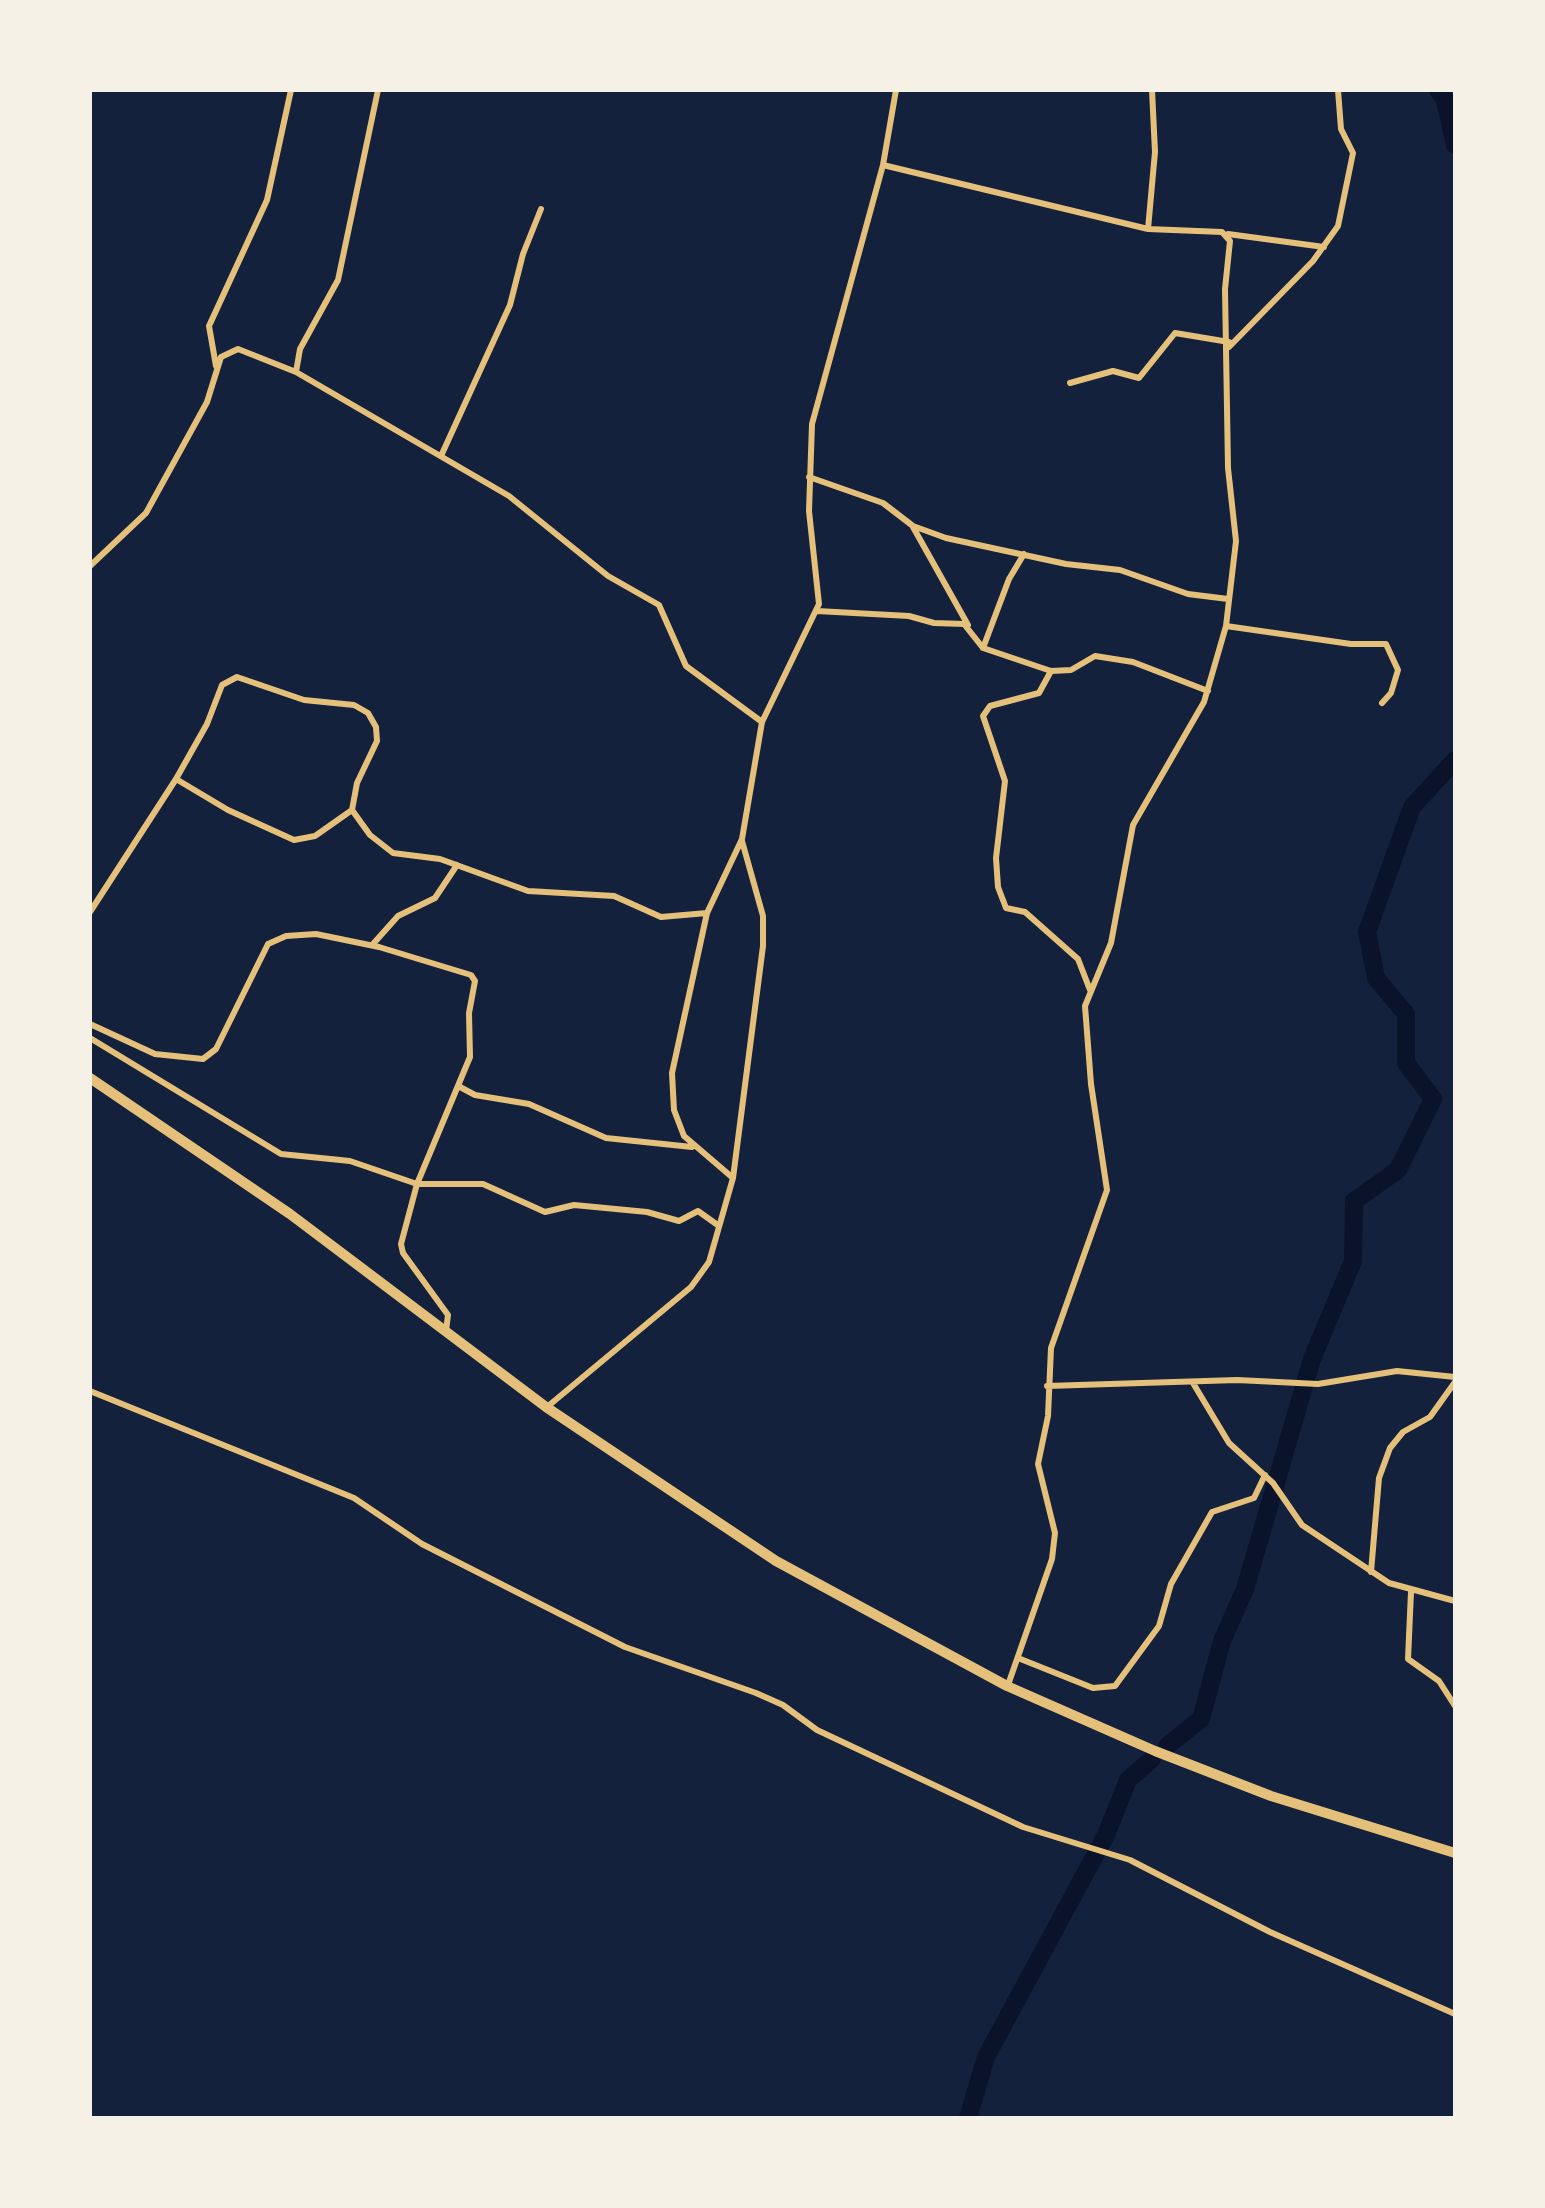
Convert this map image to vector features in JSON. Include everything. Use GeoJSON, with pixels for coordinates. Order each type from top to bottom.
{"type":"FeatureCollection","features":[{"type":"Feature","properties":{"kind":"highway"},"geometry":{"type":"LineString","coordinates":[[90,1078],[290,1214],[546,1407],[776,1561],[1007,1686],[1240,1784],[1455,1853]]}},
{"type":"Feature","properties":{"kind":"street"},"geometry":{"type":"LineString","coordinates":[[90,566],[146,514],[207,402],[216,366],[210,326],[267,200],[292,90]]}},
{"type":"Feature","properties":{"kind":"street"},"geometry":{"type":"LineString","coordinates":[[296,372],[300,349],[338,280],[378,90]]}},
{"type":"Feature","properties":{"kind":"street"},"geometry":{"type":"LineString","coordinates":[[733,1178],[693,1147],[674,1110],[672,1073],[707,912],[742,839],[762,722],[817,611],[809,477],[812,424],[882,165],[896,90]]}},
{"type":"Feature","properties":{"kind":"street"},"geometry":{"type":"LineString","coordinates":[[1148,229],[1154,152],[1152,90]]}},
{"type":"Feature","properties":{"kind":"street"},"geometry":{"type":"LineString","coordinates":[[1229,344],[1325,247],[1342,215],[1353,153],[1341,129],[1338,90]]}},
{"type":"Feature","properties":{"kind":"street"},"geometry":{"type":"LineString","coordinates":[[882,165],[1148,229],[1226,233],[1325,247]]}},
{"type":"Feature","properties":{"kind":"street"},"geometry":{"type":"LineString","coordinates":[[441,456],[504,318],[541,209]]}},
{"type":"Feature","properties":{"kind":"street"},"geometry":{"type":"LineString","coordinates":[[1007,1686],[1052,1560],[1055,1533],[1038,1464],[1048,1416],[1047,1386],[1055,1331],[1108,1190],[1091,1084],[1085,1006],[1112,944],[1136,816],[1208,691],[1226,626],[1236,541],[1228,468],[1226,233]]}},
{"type":"Feature","properties":{"kind":"street"},"geometry":{"type":"LineString","coordinates":[[1070,384],[1114,371],[1139,378],[1167,340],[1178,332],[1229,344]]}},
{"type":"Feature","properties":{"kind":"street"},"geometry":{"type":"LineString","coordinates":[[216,366],[228,351],[238,349],[296,372],[509,496],[598,568],[658,604],[686,666],[762,722]]}},
{"type":"Feature","properties":{"kind":"street"},"geometry":{"type":"LineString","coordinates":[[809,477],[882,503],[913,526],[946,538],[1120,570],[1188,594],[1228,598]]}},
{"type":"Feature","properties":{"kind":"street"},"geometry":{"type":"LineString","coordinates":[[913,526],[983,648],[1051,671],[1071,670],[1095,656],[1133,662],[1208,691]]}},
{"type":"Feature","properties":{"kind":"street"},"geometry":{"type":"LineString","coordinates":[[983,648],[1009,579],[1024,554]]}},
{"type":"Feature","properties":{"kind":"street"},"geometry":{"type":"LineString","coordinates":[[817,611],[909,616],[968,625]]}},
{"type":"Feature","properties":{"kind":"street"},"geometry":{"type":"LineString","coordinates":[[1226,626],[1351,644],[1386,644],[1398,670],[1391,693],[1382,703]]}},
{"type":"Feature","properties":{"kind":"street"},"geometry":{"type":"LineString","coordinates":[[1051,671],[1039,693],[990,706],[983,716],[1005,783],[996,858],[998,887],[1005,906],[1030,915],[1078,959],[1090,990]]}},
{"type":"Feature","properties":{"kind":"street"},"geometry":{"type":"LineString","coordinates":[[90,912],[176,778],[207,724],[222,685],[237,677],[304,700],[354,705],[368,713],[376,727],[377,741],[357,783],[352,810],[315,836],[294,840],[228,810],[176,778]]}},
{"type":"Feature","properties":{"kind":"street"},"geometry":{"type":"LineString","coordinates":[[352,810],[381,846],[393,853],[458,865],[528,891],[614,896],[661,917],[707,912]]}},
{"type":"Feature","properties":{"kind":"street"},"geometry":{"type":"LineString","coordinates":[[546,1407],[691,1287],[708,1262],[733,1178],[764,931],[742,839]]}},
{"type":"Feature","properties":{"kind":"street"},"geometry":{"type":"LineString","coordinates":[[372,945],[398,916],[434,898],[458,865]]}},
{"type":"Feature","properties":{"kind":"street"},"geometry":{"type":"LineString","coordinates":[[90,1024],[156,1054],[204,1059],[216,1049],[268,944],[286,936],[316,934],[372,945],[424,958],[474,977],[468,1012],[470,1057],[417,1184],[401,1250],[448,1314],[446,1330]]}},
{"type":"Feature","properties":{"kind":"street"},"geometry":{"type":"LineString","coordinates":[[90,1038],[281,1154],[350,1161],[417,1184],[483,1184],[545,1212],[574,1205],[647,1212],[680,1221],[698,1211],[719,1226]]}},
{"type":"Feature","properties":{"kind":"street"},"geometry":{"type":"LineString","coordinates":[[460,1087],[474,1095],[529,1104],[606,1138],[693,1147]]}},
{"type":"Feature","properties":{"kind":"street"},"geometry":{"type":"LineString","coordinates":[[1047,1386],[1318,1384],[1397,1370],[1455,1380],[1430,1417],[1402,1432],[1390,1448],[1378,1488],[1371,1572]]}},
{"type":"Feature","properties":{"kind":"street"},"geometry":{"type":"LineString","coordinates":[[1193,1383],[1228,1444],[1265,1476],[1302,1525],[1371,1572],[1411,1592],[1455,1602]]}},
{"type":"Feature","properties":{"kind":"street"},"geometry":{"type":"LineString","coordinates":[[90,1390],[354,1498],[422,1544],[625,1647],[756,1693],[783,1705],[817,1730],[1023,1827],[1130,1860],[1270,1932],[1455,2014]]}},
{"type":"Feature","properties":{"kind":"street"},"geometry":{"type":"LineString","coordinates":[[1018,1658],[1094,1688],[1115,1686],[1160,1626],[1171,1584],[1212,1512],[1254,1498],[1265,1476]]}},
{"type":"Feature","properties":{"kind":"street"},"geometry":{"type":"LineString","coordinates":[[1411,1592],[1408,1658],[1439,1681],[1455,1706]]}},
{"type":"Feature","properties":{"kind":"waterway"},"geometry":{"type":"LineString","coordinates":[[1438,90],[1445,100],[1455,145]]}},
{"type":"Feature","properties":{"kind":"waterway"},"geometry":{"type":"LineString","coordinates":[[1167,1746],[1201,1719],[1222,1641],[1245,1589],[1312,1359],[1353,1261],[1354,1201],[1398,1170],[1433,1099],[1406,1063],[1406,1014],[1376,978],[1367,932],[1412,807],[1455,760]]}},
{"type":"Feature","properties":{"kind":"waterway"},"geometry":{"type":"LineString","coordinates":[[968,2118],[986,2057],[1106,1835],[1128,1780],[1152,1759]]}}]}
